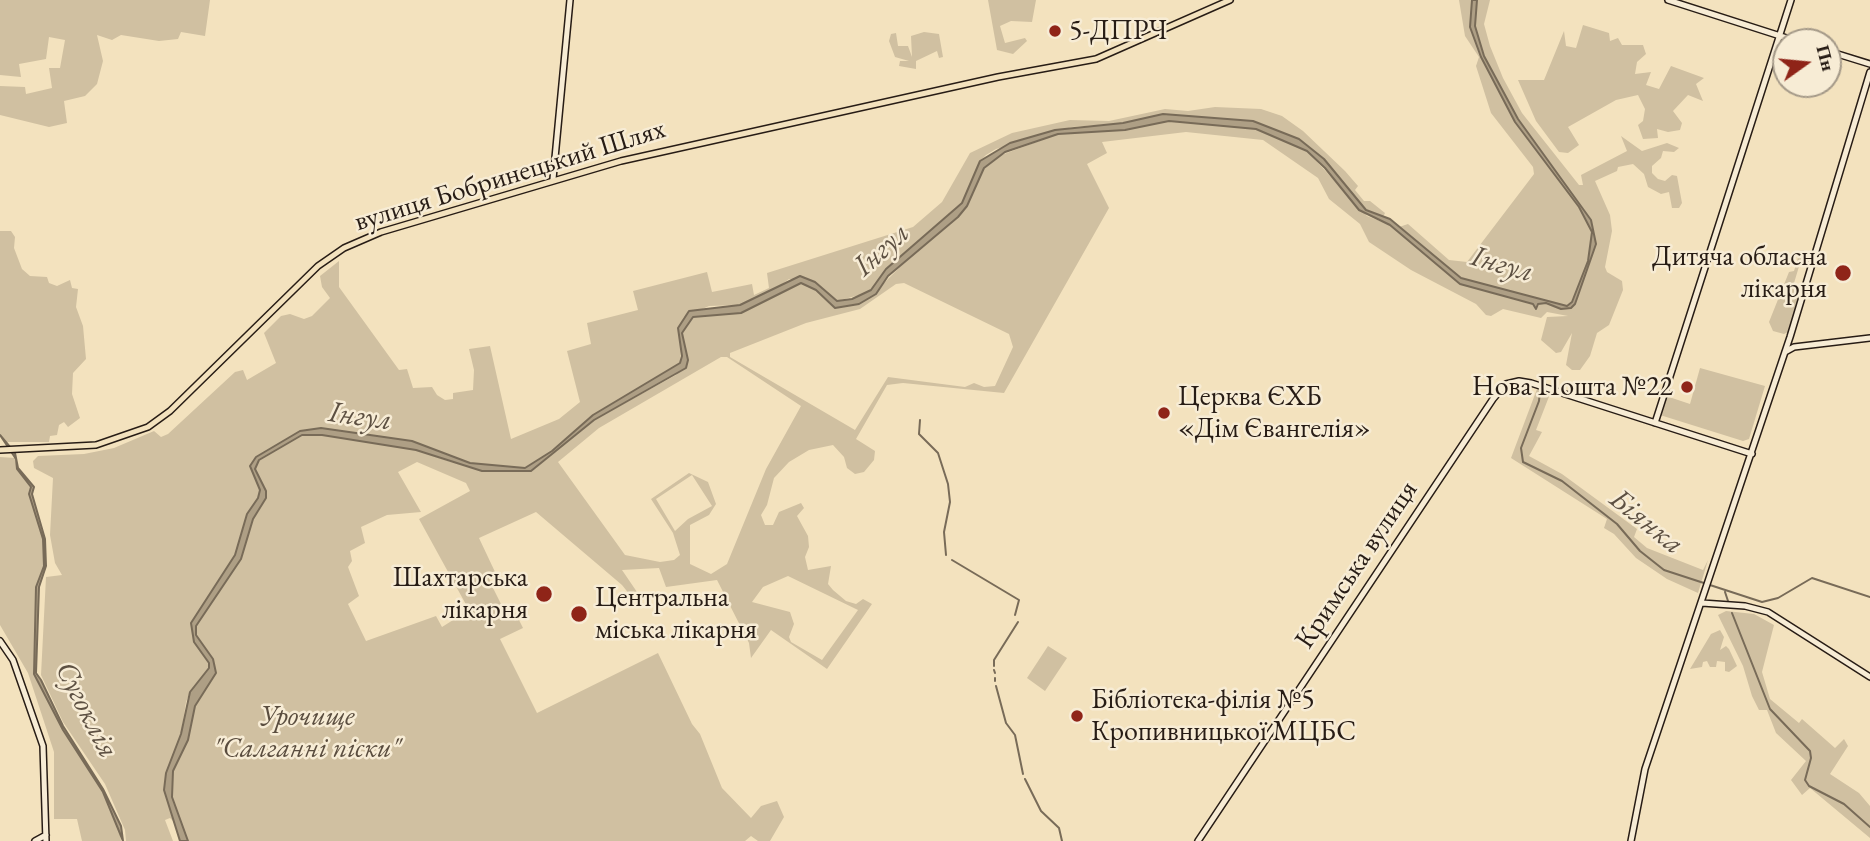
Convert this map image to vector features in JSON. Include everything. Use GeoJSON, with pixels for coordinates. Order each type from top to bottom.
{"type":"FeatureCollection","features":[{"type":"Feature","properties":{"kind":"main road","name":"вулиця Бобринецький Шлях"},"geometry":{"type":"LineString","coordinates":[[0,450],[32,450],[115,441],[164,416],[318,266],[356,242],[553,179],[655,152],[950,87],[1096,59],[1230,0]]}},
{"type":"Feature","properties":{"kind":"street"},"geometry":{"type":"LineString","coordinates":[[553,179],[570,0]]}},
{"type":"Feature","properties":{"kind":"street"},"geometry":{"type":"LineString","coordinates":[[1668,0],[1772,33]]}},
{"type":"Feature","properties":{"kind":"street"},"geometry":{"type":"LineString","coordinates":[[1782,28],[1791,0]]}},
{"type":"Feature","properties":{"kind":"street"},"geometry":{"type":"LineString","coordinates":[[1842,56],[1870,65]]}},
{"type":"Feature","properties":{"kind":"street"},"geometry":{"type":"LineString","coordinates":[[1752,454],[1655,423],[1772,61]]}},
{"type":"Feature","properties":{"kind":"street"},"geometry":{"type":"LineString","coordinates":[[1630,841],[1645,769],[1785,352],[1870,72]]}},
{"type":"Feature","properties":{"kind":"street"},"geometry":{"type":"LineString","coordinates":[[1785,352],[1794,347],[1870,338]]}},
{"type":"Feature","properties":{"kind":"street","name":"Кримська вулиця"},"geometry":{"type":"LineString","coordinates":[[1198,841],[1493,398],[1506,384],[1519,381],[1531,383],[1655,423]]}},
{"type":"Feature","properties":{"kind":"street"},"geometry":{"type":"LineString","coordinates":[[1702,603],[1745,606],[1768,612],[1870,677]]}},
{"type":"Feature","properties":{"kind":"street"},"geometry":{"type":"LineString","coordinates":[[0,641],[13,660],[43,746],[46,838],[35,841]]}},
{"type":"Feature","properties":{"kind":"green space"},"geometry":{"type":"Polygon","coordinates":[[[0,0],[210,0],[205,36],[181,32],[178,39],[159,41],[121,35],[112,40],[97,35],[103,61],[97,84],[85,96],[64,101],[67,123],[49,127],[0,115],[0,86],[25,87],[26,94],[52,88],[49,68],[60,68],[65,40],[49,37],[46,59],[19,64],[21,77],[0,75],[0,0]]]}},
{"type":"Feature","properties":{"kind":"green space"},"geometry":{"type":"Polygon","coordinates":[[[988,0],[1036,0],[1032,22],[1011,21],[1000,26],[1005,43],[1025,38],[1027,41],[1013,54],[997,50],[988,0]]]}},
{"type":"Feature","properties":{"kind":"green space","name":"Урочище \"Салганні піски\""},"geometry":{"type":"Polygon","coordinates":[[[1459,0],[1490,0],[1484,24],[1503,78],[1522,113],[1579,185],[1583,185],[1581,175],[1627,151],[1621,136],[1642,151],[1667,143],[1679,148],[1674,152],[1663,151],[1661,158],[1652,166],[1652,173],[1665,181],[1672,175],[1677,176],[1682,203],[1679,208],[1672,208],[1669,192],[1661,194],[1648,187],[1644,174],[1633,164],[1618,167],[1617,171],[1595,181],[1610,215],[1612,231],[1605,267],[1607,272],[1622,281],[1623,290],[1609,325],[1597,333],[1590,356],[1580,370],[1572,370],[1566,365],[1572,333],[1561,352],[1556,353],[1541,340],[1547,317],[1568,316],[1547,312],[1541,318],[1503,309],[1491,316],[1486,315],[1476,304],[1411,270],[1369,242],[1360,224],[1329,199],[1318,178],[1263,140],[1186,132],[1102,142],[1107,153],[1087,164],[1109,208],[1004,393],[903,383],[887,385],[856,439],[875,451],[874,460],[864,472],[855,474],[847,468],[844,457],[833,445],[809,450],[789,462],[774,478],[767,505],[761,515],[765,525],[773,525],[779,512],[801,503],[804,508],[797,516],[808,536],[809,547],[805,557],[808,570],[831,566],[828,584],[833,590],[846,601],[856,604],[863,599],[872,604],[827,669],[771,630],[751,658],[749,643],[717,580],[666,587],[659,568],[622,570],[637,592],[634,600],[622,585],[536,512],[479,538],[496,574],[489,578],[491,584],[507,616],[515,612],[523,628],[500,639],[537,713],[658,653],[692,724],[700,734],[722,788],[751,818],[761,806],[777,801],[784,817],[770,841],[758,841],[751,836],[745,841],[188,841],[172,797],[173,771],[188,740],[195,706],[216,673],[213,659],[196,635],[196,626],[241,559],[253,518],[259,511],[266,491],[255,469],[259,460],[302,435],[322,435],[416,450],[451,462],[531,471],[594,420],[676,375],[687,355],[682,333],[693,317],[741,312],[801,283],[816,290],[832,306],[842,307],[868,299],[973,194],[984,168],[996,157],[1058,134],[1125,130],[1169,121],[1256,129],[1307,151],[1367,216],[1390,225],[1399,233],[1399,227],[1408,224],[1449,260],[1467,262],[1534,174],[1533,167],[1491,113],[1476,66],[1479,57],[1465,36],[1459,0]],[[904,283],[896,284],[860,309],[806,323],[730,353],[730,357],[855,430],[888,377],[965,387],[974,383],[984,387],[995,386],[1013,347],[1009,334],[904,283]],[[721,357],[599,428],[558,462],[625,555],[660,562],[674,560],[680,555],[673,533],[651,499],[689,473],[708,482],[716,504],[709,515],[690,525],[690,564],[711,574],[727,564],[766,469],[801,406],[727,357],[721,357]],[[417,462],[398,472],[421,512],[387,515],[361,527],[365,543],[350,551],[352,561],[348,567],[359,596],[348,604],[366,641],[436,616],[442,627],[469,610],[419,519],[470,491],[466,483],[417,462]],[[692,475],[656,499],[675,531],[688,519],[712,506],[692,475]],[[788,576],[763,587],[752,602],[790,612],[794,624],[789,637],[791,642],[822,660],[858,610],[788,576]]]}},
{"type":"Feature","properties":{"kind":"green space"},"geometry":{"type":"Polygon","coordinates":[[[1583,25],[1609,33],[1610,41],[1618,38],[1622,45],[1643,45],[1646,54],[1637,62],[1635,74],[1651,72],[1646,85],[1659,89],[1671,66],[1704,78],[1696,84],[1703,101],[1688,95],[1673,111],[1682,123],[1680,130],[1668,132],[1657,129],[1658,138],[1643,139],[1638,125],[1643,121],[1645,109],[1638,95],[1616,100],[1568,127],[1579,145],[1568,153],[1559,152],[1536,121],[1518,80],[1544,80],[1564,31],[1566,46],[1576,48],[1583,25]]]}},
{"type":"Feature","properties":{"kind":"green space"},"geometry":{"type":"Polygon","coordinates":[[[924,32],[939,34],[943,57],[939,58],[937,51],[916,61],[916,69],[899,66],[900,61],[909,61],[895,57],[889,41],[891,34],[896,33],[898,46],[908,46],[912,57],[911,36],[924,32]]]}},
{"type":"Feature","properties":{"kind":"green space"},"geometry":{"type":"Polygon","coordinates":[[[1215,107],[1261,109],[1282,116],[1303,131],[1345,171],[1358,186],[1355,190],[1364,201],[1370,201],[1385,213],[1383,217],[1366,210],[1324,159],[1299,139],[1253,121],[1163,114],[1123,123],[1072,127],[996,149],[986,155],[980,161],[962,203],[886,269],[871,290],[863,294],[837,301],[815,282],[789,279],[770,293],[740,305],[709,306],[683,318],[680,363],[593,415],[552,451],[525,468],[470,463],[412,441],[321,428],[300,431],[256,457],[250,466],[260,490],[258,498],[247,514],[235,555],[191,623],[194,642],[209,663],[209,668],[190,692],[186,702],[181,734],[164,790],[174,822],[170,818],[165,820],[173,841],[126,841],[125,830],[105,784],[63,722],[41,675],[46,577],[62,575],[55,563],[50,535],[53,478],[34,468],[33,461],[38,456],[84,454],[114,448],[154,431],[161,437],[168,434],[235,372],[243,370],[247,380],[276,363],[264,333],[281,316],[290,314],[304,319],[312,316],[330,298],[322,287],[320,276],[339,261],[339,287],[399,370],[407,369],[413,388],[432,387],[437,395],[445,400],[453,399],[453,393],[473,390],[474,370],[469,349],[490,346],[511,439],[559,419],[580,402],[567,351],[591,344],[587,323],[638,310],[633,291],[707,272],[712,292],[752,284],[754,295],[769,288],[767,273],[913,227],[942,202],[970,153],[1012,133],[1070,120],[1109,121],[1165,109],[1188,111],[1215,107]]]}},
{"type":"Feature","properties":{"kind":"green space"},"geometry":{"type":"Polygon","coordinates":[[[0,231],[11,231],[15,237],[14,248],[22,269],[30,276],[47,277],[49,283],[57,286],[70,280],[72,288],[78,289],[76,307],[83,326],[86,359],[73,373],[72,394],[80,418],[68,427],[64,422],[59,425],[57,435],[50,436],[49,442],[4,442],[0,435],[0,231]]]}},
{"type":"Feature","properties":{"kind":"green space"},"geometry":{"type":"Polygon","coordinates":[[[1804,250],[1794,283],[1801,291],[1788,332],[1784,334],[1773,331],[1769,322],[1789,272],[1794,271],[1800,251],[1804,250]]]}},
{"type":"Feature","properties":{"kind":"green space"},"geometry":{"type":"Polygon","coordinates":[[[1700,368],[1765,386],[1749,439],[1743,441],[1660,415],[1666,396],[1690,404],[1700,368]]]}},
{"type":"Feature","properties":{"kind":"green space"},"geometry":{"type":"Polygon","coordinates":[[[1537,389],[1550,394],[1536,430],[1542,432],[1529,456],[1562,474],[1637,529],[1634,537],[1647,548],[1703,570],[1708,560],[1698,593],[1667,579],[1636,558],[1614,534],[1604,528],[1607,519],[1511,458],[1537,389]]]}},
{"type":"Feature","properties":{"kind":"green space"},"geometry":{"type":"Polygon","coordinates":[[[0,457],[15,458],[18,471],[31,487],[30,494],[43,539],[44,566],[36,587],[34,674],[63,730],[103,792],[119,826],[121,841],[82,841],[77,819],[54,819],[54,752],[28,673],[0,625],[0,457]]]}},
{"type":"Feature","properties":{"kind":"green space"},"geometry":{"type":"Polygon","coordinates":[[[1726,611],[1754,614],[1774,625],[1762,672],[1770,699],[1799,723],[1802,719],[1835,748],[1844,739],[1848,746],[1830,774],[1859,793],[1870,806],[1870,838],[1810,788],[1802,795],[1791,780],[1806,761],[1776,733],[1767,710],[1759,710],[1743,666],[1718,615],[1726,611]]]}},
{"type":"Feature","properties":{"kind":"green space"},"geometry":{"type":"Polygon","coordinates":[[[1720,630],[1724,637],[1720,650],[1726,646],[1737,666],[1729,672],[1725,671],[1725,662],[1717,661],[1716,667],[1710,667],[1707,661],[1703,662],[1702,667],[1690,669],[1711,634],[1720,630]]]}},
{"type":"Feature","properties":{"kind":"green space"},"geometry":{"type":"Polygon","coordinates":[[[1048,646],[1067,658],[1045,691],[1027,678],[1048,646]]]}},
{"type":"Feature","properties":{"kind":"shaded area"},"geometry":{"type":"Polygon","coordinates":[[[1472,0],[1477,0],[1475,26],[1484,56],[1518,119],[1591,220],[1596,244],[1575,304],[1571,308],[1561,309],[1546,303],[1538,304],[1536,309],[1533,304],[1460,284],[1390,225],[1359,210],[1325,168],[1307,151],[1256,129],[1169,121],[1125,130],[1058,134],[1005,152],[984,168],[967,206],[958,217],[888,276],[876,294],[859,304],[835,308],[816,290],[801,283],[741,313],[693,317],[682,333],[688,360],[686,368],[594,420],[531,471],[482,471],[416,450],[322,435],[302,435],[259,460],[255,469],[266,491],[266,498],[253,519],[241,559],[196,626],[196,635],[213,659],[216,673],[195,706],[188,740],[173,771],[172,797],[188,841],[180,841],[164,790],[166,773],[181,734],[190,692],[209,668],[209,663],[194,642],[191,623],[235,555],[247,514],[258,498],[260,490],[250,466],[256,457],[300,431],[321,428],[412,441],[470,463],[525,468],[552,451],[593,415],[680,363],[682,356],[678,328],[689,311],[740,305],[800,276],[815,282],[837,301],[852,299],[871,290],[886,269],[962,203],[980,161],[1010,143],[1055,130],[1123,123],[1163,114],[1253,121],[1299,139],[1324,159],[1366,210],[1390,219],[1461,278],[1567,306],[1572,302],[1588,261],[1592,232],[1579,207],[1515,122],[1481,57],[1470,27],[1472,0]]]}},
{"type":"Feature","properties":{"kind":"shaded area"},"geometry":{"type":"Polygon","coordinates":[[[0,435],[15,453],[18,468],[34,487],[32,494],[45,539],[46,566],[39,587],[36,673],[63,726],[103,789],[121,826],[123,841],[103,792],[63,730],[34,674],[36,587],[44,566],[43,539],[29,494],[31,487],[17,469],[16,459],[0,435]]]}},
{"type":"Feature","properties":{"kind":"waterway","name":"Біянка"},"geometry":{"type":"LineString","coordinates":[[1541,378],[1541,384]]}},
{"type":"Feature","properties":{"kind":"waterway","name":"Біянка"},"geometry":{"type":"LineString","coordinates":[[1540,390],[1539,401],[1521,448],[1523,462],[1562,481],[1617,524],[1640,551],[1664,570],[1762,602],[1778,598],[1812,578],[1870,597]]}},
{"type":"Feature","properties":{"kind":"waterway"},"geometry":{"type":"LineString","coordinates":[[920,420],[919,434],[938,453],[948,484],[950,502],[944,532],[946,555]]}},
{"type":"Feature","properties":{"kind":"waterway"},"geometry":{"type":"LineString","coordinates":[[952,560],[1019,600],[1015,615]]}},
{"type":"Feature","properties":{"kind":"waterway"},"geometry":{"type":"LineString","coordinates":[[1725,592],[1728,601]]}},
{"type":"Feature","properties":{"kind":"waterway"},"geometry":{"type":"LineString","coordinates":[[1732,613],[1770,709],[1810,751],[1811,758],[1805,780],[1809,786],[1844,804],[1870,827]]}},
{"type":"Feature","properties":{"kind":"waterway"},"geometry":{"type":"LineString","coordinates":[[994,666],[994,660],[1018,622]]}},
{"type":"Feature","properties":{"kind":"waterway"},"geometry":{"type":"LineString","coordinates":[[996,686],[1006,723],[1015,735],[1023,774]]}},
{"type":"Feature","properties":{"kind":"waterway"},"geometry":{"type":"LineString","coordinates":[[1025,779],[1041,811],[1059,828],[1062,841]]}},
{"type":"Feature","properties":{"kind":"place","name":"5-ДПРЧ"},"geometry":{"type":"Point","coordinates":[1055,31]}},
{"type":"Feature","properties":{"kind":"place","name":"Дитяча обласна лікарня"},"geometry":{"type":"Point","coordinates":[1843,273]}},
{"type":"Feature","properties":{"kind":"place","name":"Нова Пошта №22"},"geometry":{"type":"Point","coordinates":[1687,387]}},
{"type":"Feature","properties":{"kind":"place","name":"Церква ЄХБ «Дім Євангелія»"},"geometry":{"type":"Point","coordinates":[1164,413]}},
{"type":"Feature","properties":{"kind":"place","name":"Шахтарська лікарня"},"geometry":{"type":"Point","coordinates":[544,594]}},
{"type":"Feature","properties":{"kind":"place","name":"Центральна міська лікарня"},"geometry":{"type":"Point","coordinates":[579,614]}},
{"type":"Feature","properties":{"kind":"place","name":"Бібліотека-філія №5 Кропивницької МЦБС"},"geometry":{"type":"Point","coordinates":[1077,716]}},
{"type":"Feature","properties":{"kind":"water label","name":"Інгул"},"geometry":{"type":"Point","coordinates":[882,250]}},
{"type":"Feature","properties":{"kind":"water label","name":"Інгул"},"geometry":{"type":"Point","coordinates":[1502,265]}},
{"type":"Feature","properties":{"kind":"water label","name":"Інгул"},"geometry":{"type":"Point","coordinates":[360,417]}},
{"type":"Feature","properties":{"kind":"water label","name":"Сугоклія"},"geometry":{"type":"Point","coordinates":[86,710]}}]}
